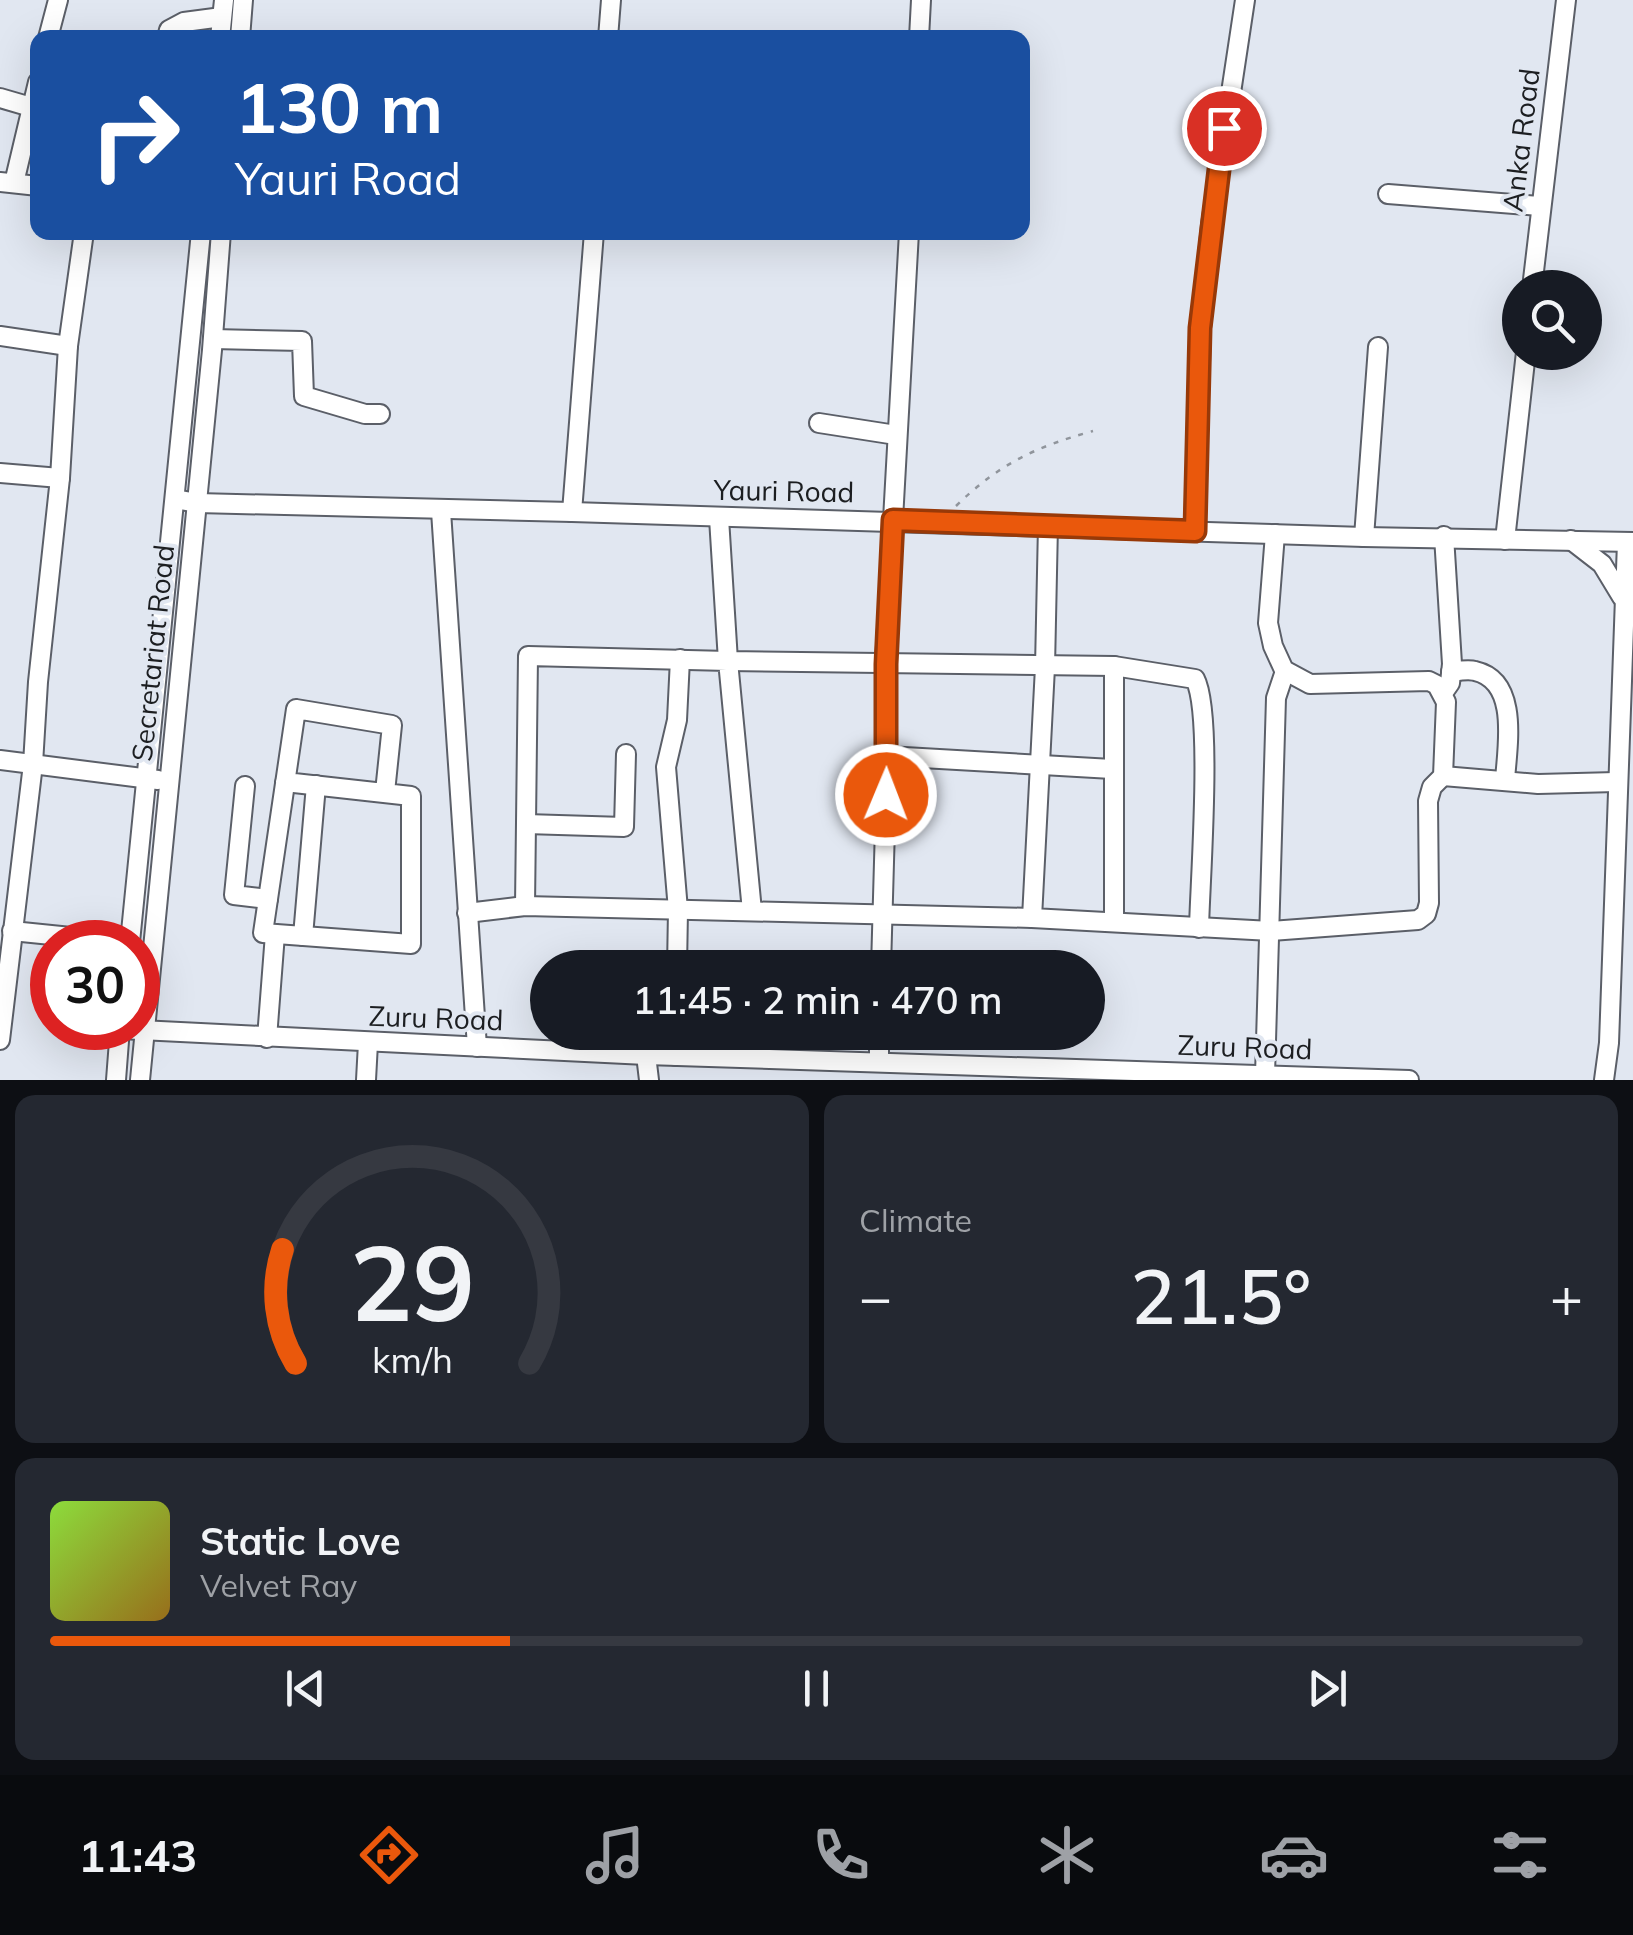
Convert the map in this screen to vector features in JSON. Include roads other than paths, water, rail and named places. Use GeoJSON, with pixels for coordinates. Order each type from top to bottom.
{"type":"FeatureCollection","features":[{"type":"Feature","properties":{"kind":"street"},"geometry":{"type":"LineString","coordinates":[[50,30],[58,0]]}},
{"type":"Feature","properties":{"kind":"street"},"geometry":{"type":"LineString","coordinates":[[241,30],[244,0]]}},
{"type":"Feature","properties":{"kind":"street"},"geometry":{"type":"LineString","coordinates":[[609,30],[611,0]]}},
{"type":"Feature","properties":{"kind":"street"},"geometry":{"type":"LineString","coordinates":[[919,30],[921,0]]}},
{"type":"Feature","properties":{"kind":"street"},"geometry":{"type":"LineString","coordinates":[[1195,531],[1200,328],[1211,225],[1245,0]]}},
{"type":"Feature","properties":{"kind":"street","name":"Anka Road"},"geometry":{"type":"LineString","coordinates":[[1534,270],[1566,0]]}},
{"type":"Feature","properties":{"kind":"street"},"geometry":{"type":"LineString","coordinates":[[169,30],[223,8]]}},
{"type":"Feature","properties":{"kind":"street"},"geometry":{"type":"LineString","coordinates":[[0,98],[30,107]]}},
{"type":"Feature","properties":{"kind":"street"},"geometry":{"type":"LineString","coordinates":[[7,182],[30,110]]}},
{"type":"Feature","properties":{"kind":"street"},"geometry":{"type":"LineString","coordinates":[[1388,194],[1540,206]]}},
{"type":"Feature","properties":{"kind":"street"},"geometry":{"type":"LineString","coordinates":[[0,1040],[9,922],[33,764],[60,478],[68,346],[83,240]]}},
{"type":"Feature","properties":{"kind":"street","name":"Secretariat Road"},"geometry":{"type":"LineString","coordinates":[[150,920],[175,499],[200,240]]}},
{"type":"Feature","properties":{"kind":"street","name":"Secretariat Road"},"geometry":{"type":"LineString","coordinates":[[134,920],[197,502],[219,240]]}},
{"type":"Feature","properties":{"kind":"street"},"geometry":{"type":"LineString","coordinates":[[572,512],[593,240]]}},
{"type":"Feature","properties":{"kind":"street"},"geometry":{"type":"LineString","coordinates":[[881,950],[886,664],[908,240]]}},
{"type":"Feature","properties":{"kind":"street"},"geometry":{"type":"LineString","coordinates":[[0,336],[68,346]]}},
{"type":"Feature","properties":{"kind":"street"},"geometry":{"type":"LineString","coordinates":[[213,339],[302,341],[304,396],[365,414],[380,414]]}},
{"type":"Feature","properties":{"kind":"street"},"geometry":{"type":"LineString","coordinates":[[1364,537],[1378,347]]}},
{"type":"Feature","properties":{"kind":"street"},"geometry":{"type":"LineString","coordinates":[[1505,540],[1524,370]]}},
{"type":"Feature","properties":{"kind":"street"},"geometry":{"type":"LineString","coordinates":[[819,424],[896,434]]}},
{"type":"Feature","properties":{"kind":"street"},"geometry":{"type":"LineString","coordinates":[[0,473],[60,478]]}},
{"type":"Feature","properties":{"kind":"street","name":"Yauri Road"},"geometry":{"type":"LineString","coordinates":[[175,499],[441,511],[1630,542]]}},
{"type":"Feature","properties":{"kind":"street"},"geometry":{"type":"LineString","coordinates":[[441,511],[476,1047]]}},
{"type":"Feature","properties":{"kind":"street"},"geometry":{"type":"LineString","coordinates":[[719,518],[752,911]]}},
{"type":"Feature","properties":{"kind":"street"},"geometry":{"type":"LineString","coordinates":[[1032,918],[1048,525]]}},
{"type":"Feature","properties":{"kind":"street"},"geometry":{"type":"LineString","coordinates":[[467,913],[524,906],[882,913],[1114,921],[1271,932],[1324,925],[1410,922],[1426,914],[1429,903],[1428,801],[1432,787],[1444,776],[1443,693],[1429,682],[1310,684],[1285,670],[1279,664],[1268,623],[1275,534]]}},
{"type":"Feature","properties":{"kind":"street"},"geometry":{"type":"LineString","coordinates":[[1443,693],[1451,672],[1444,536]]}},
{"type":"Feature","properties":{"kind":"street"},"geometry":{"type":"LineString","coordinates":[[1571,540],[1602,564],[1624,602]]}},
{"type":"Feature","properties":{"kind":"street"},"geometry":{"type":"LineString","coordinates":[[1604,1080],[1624,602],[1630,542]]}},
{"type":"Feature","properties":{"kind":"street"},"geometry":{"type":"LineString","coordinates":[[524,906],[528,656],[1114,666],[1186,676],[1195,680],[1199,688],[1204,738],[1199,928]]}},
{"type":"Feature","properties":{"kind":"street"},"geometry":{"type":"LineString","coordinates":[[677,950],[678,910],[666,767],[677,720],[680,658]]}},
{"type":"Feature","properties":{"kind":"street"},"geometry":{"type":"LineString","coordinates":[[1114,666],[1114,921]]}},
{"type":"Feature","properties":{"kind":"street"},"geometry":{"type":"LineString","coordinates":[[1265,1075],[1276,698],[1285,670]]}},
{"type":"Feature","properties":{"kind":"street"},"geometry":{"type":"LineString","coordinates":[[1451,672],[1476,671],[1502,690],[1507,710],[1506,780]]}},
{"type":"Feature","properties":{"kind":"street"},"geometry":{"type":"LineString","coordinates":[[286,782],[411,796],[411,944],[263,933],[296,709],[392,726],[385,792]]}},
{"type":"Feature","properties":{"kind":"street"},"geometry":{"type":"LineString","coordinates":[[526,824],[624,827],[626,754]]}},
{"type":"Feature","properties":{"kind":"street"},"geometry":{"type":"LineString","coordinates":[[887,756],[1112,769]]}},
{"type":"Feature","properties":{"kind":"street"},"geometry":{"type":"LineString","coordinates":[[0,760],[158,780]]}},
{"type":"Feature","properties":{"kind":"street"},"geometry":{"type":"LineString","coordinates":[[1444,776],[1538,784],[1616,782]]}},
{"type":"Feature","properties":{"kind":"street"},"geometry":{"type":"LineString","coordinates":[[303,936],[316,785]]}},
{"type":"Feature","properties":{"kind":"street"},"geometry":{"type":"LineString","coordinates":[[245,786],[234,896],[268,899]]}},
{"type":"Feature","properties":{"kind":"street"},"geometry":{"type":"LineString","coordinates":[[267,1038],[275,934]]}},
{"type":"Feature","properties":{"kind":"street","name":"Zuru Road"},"geometry":{"type":"LineString","coordinates":[[160,1033],[1114,1075],[1409,1080]]}},
{"type":"Feature","properties":{"kind":"street"},"geometry":{"type":"LineString","coordinates":[[366,1080],[368,1043]]}},
{"type":"Feature","properties":{"kind":"street"},"geometry":{"type":"LineString","coordinates":[[116,1080],[118,1050]]}},
{"type":"Feature","properties":{"kind":"street","name":"Secretariat Road"},"geometry":{"type":"LineString","coordinates":[[140,1080],[142,1050]]}},
{"type":"Feature","properties":{"kind":"street"},"geometry":{"type":"LineString","coordinates":[[676,1050],[676,1056]]}},
{"type":"Feature","properties":{"kind":"street"},"geometry":{"type":"LineString","coordinates":[[879,1050],[879,1062]]}},
{"type":"Feature","properties":{"kind":"street"},"geometry":{"type":"LineString","coordinates":[[646,1055],[649,1080]]}}]}
